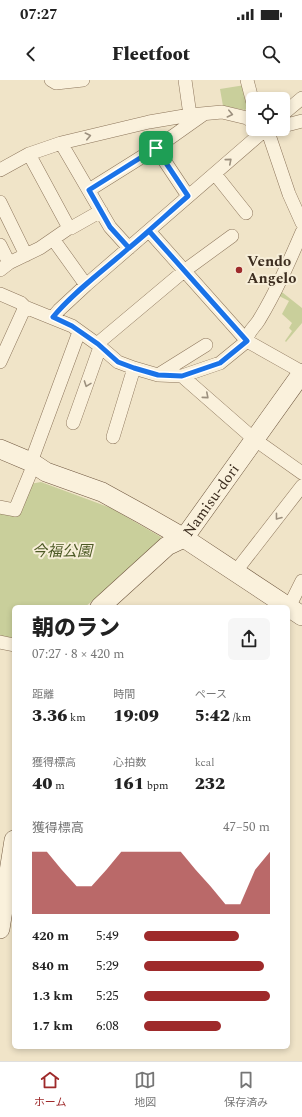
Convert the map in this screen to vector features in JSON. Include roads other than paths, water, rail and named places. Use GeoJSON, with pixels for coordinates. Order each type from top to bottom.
{"type":"FeatureCollection","features":[{"type":"Feature","properties":{"kind":"street"},"geometry":{"type":"LineString","coordinates":[[51,80],[56,83],[83,80]]}},
{"type":"Feature","properties":{"kind":"street"},"geometry":{"type":"LineString","coordinates":[[185,80],[190,115]]}},
{"type":"Feature","properties":{"kind":"street"},"geometry":{"type":"LineString","coordinates":[[247,80],[250,92]]}},
{"type":"Feature","properties":{"kind":"street"},"geometry":{"type":"LineString","coordinates":[[290,108],[302,98]]}},
{"type":"Feature","properties":{"kind":"street"},"geometry":{"type":"LineString","coordinates":[[0,170],[29,154],[61,143],[149,122],[190,115],[222,112],[246,118]]}},
{"type":"Feature","properties":{"kind":"street"},"geometry":{"type":"LineString","coordinates":[[89,190],[156,148],[205,114]]}},
{"type":"Feature","properties":{"kind":"street"},"geometry":{"type":"LineString","coordinates":[[290,124],[302,121]]}},
{"type":"Feature","properties":{"kind":"street"},"geometry":{"type":"LineString","coordinates":[[53,317],[86,285],[258,136]]}},
{"type":"Feature","properties":{"kind":"street"},"geometry":{"type":"LineString","coordinates":[[267,136],[289,194],[302,223]]}},
{"type":"Feature","properties":{"kind":"street"},"geometry":{"type":"LineString","coordinates":[[61,143],[110,227],[129,248]]}},
{"type":"Feature","properties":{"kind":"street"},"geometry":{"type":"LineString","coordinates":[[156,148],[188,196]]}},
{"type":"Feature","properties":{"kind":"street"},"geometry":{"type":"LineString","coordinates":[[29,154],[69,228]]}},
{"type":"Feature","properties":{"kind":"street"},"geometry":{"type":"LineString","coordinates":[[215,174],[246,212]]}},
{"type":"Feature","properties":{"kind":"street"},"geometry":{"type":"LineString","coordinates":[[0,202],[26,255]]}},
{"type":"Feature","properties":{"kind":"street"},"geometry":{"type":"LineString","coordinates":[[0,245],[4,267],[101,210]]}},
{"type":"Feature","properties":{"kind":"street"},"geometry":{"type":"LineString","coordinates":[[149,231],[247,341],[302,372]]}},
{"type":"Feature","properties":{"kind":"street"},"geometry":{"type":"LineString","coordinates":[[0,294],[21,303],[26,307],[72,326],[118,362],[158,375],[182,376],[220,363],[247,341],[247,336],[258,322],[274,292],[302,232]]}},
{"type":"Feature","properties":{"kind":"street"},"geometry":{"type":"LineString","coordinates":[[73,423],[99,346],[184,271],[232,236]]}},
{"type":"Feature","properties":{"kind":"street"},"geometry":{"type":"LineString","coordinates":[[53,239],[86,285]]}},
{"type":"Feature","properties":{"kind":"street"},"geometry":{"type":"LineString","coordinates":[[0,362],[26,307]]}},
{"type":"Feature","properties":{"kind":"street"},"geometry":{"type":"LineString","coordinates":[[0,507],[15,510],[80,332]]}},
{"type":"Feature","properties":{"kind":"street"},"geometry":{"type":"LineString","coordinates":[[158,375],[206,345]]}},
{"type":"Feature","properties":{"kind":"street"},"geometry":{"type":"LineString","coordinates":[[113,437],[134,368]]}},
{"type":"Feature","properties":{"kind":"street","name":"Namisu-dori"},"geometry":{"type":"LineString","coordinates":[[102,605],[168,546],[184,538],[302,372]]}},
{"type":"Feature","properties":{"kind":"street"},"geometry":{"type":"LineString","coordinates":[[182,376],[254,439],[302,473]]}},
{"type":"Feature","properties":{"kind":"street"},"geometry":{"type":"LineString","coordinates":[[0,449],[33,463],[46,472],[102,492],[184,538],[286,605]]}},
{"type":"Feature","properties":{"kind":"street"},"geometry":{"type":"LineString","coordinates":[[236,571],[302,486]]}},
{"type":"Feature","properties":{"kind":"street"},"geometry":{"type":"LineString","coordinates":[[295,611],[302,581]]}},
{"type":"Feature","properties":{"kind":"street"},"geometry":{"type":"LineString","coordinates":[[0,642],[12,645]]}},
{"type":"Feature","properties":{"kind":"street"},"geometry":{"type":"LineString","coordinates":[[0,929],[12,853]]}},
{"type":"Feature","properties":{"kind":"place","name":"Vendo Angelo"},"geometry":{"type":"Point","coordinates":[239,270]}},
{"type":"Feature","properties":{"kind":"park label","name":"今福公園"},"geometry":{"type":"Point","coordinates":[62,551]}}]}
